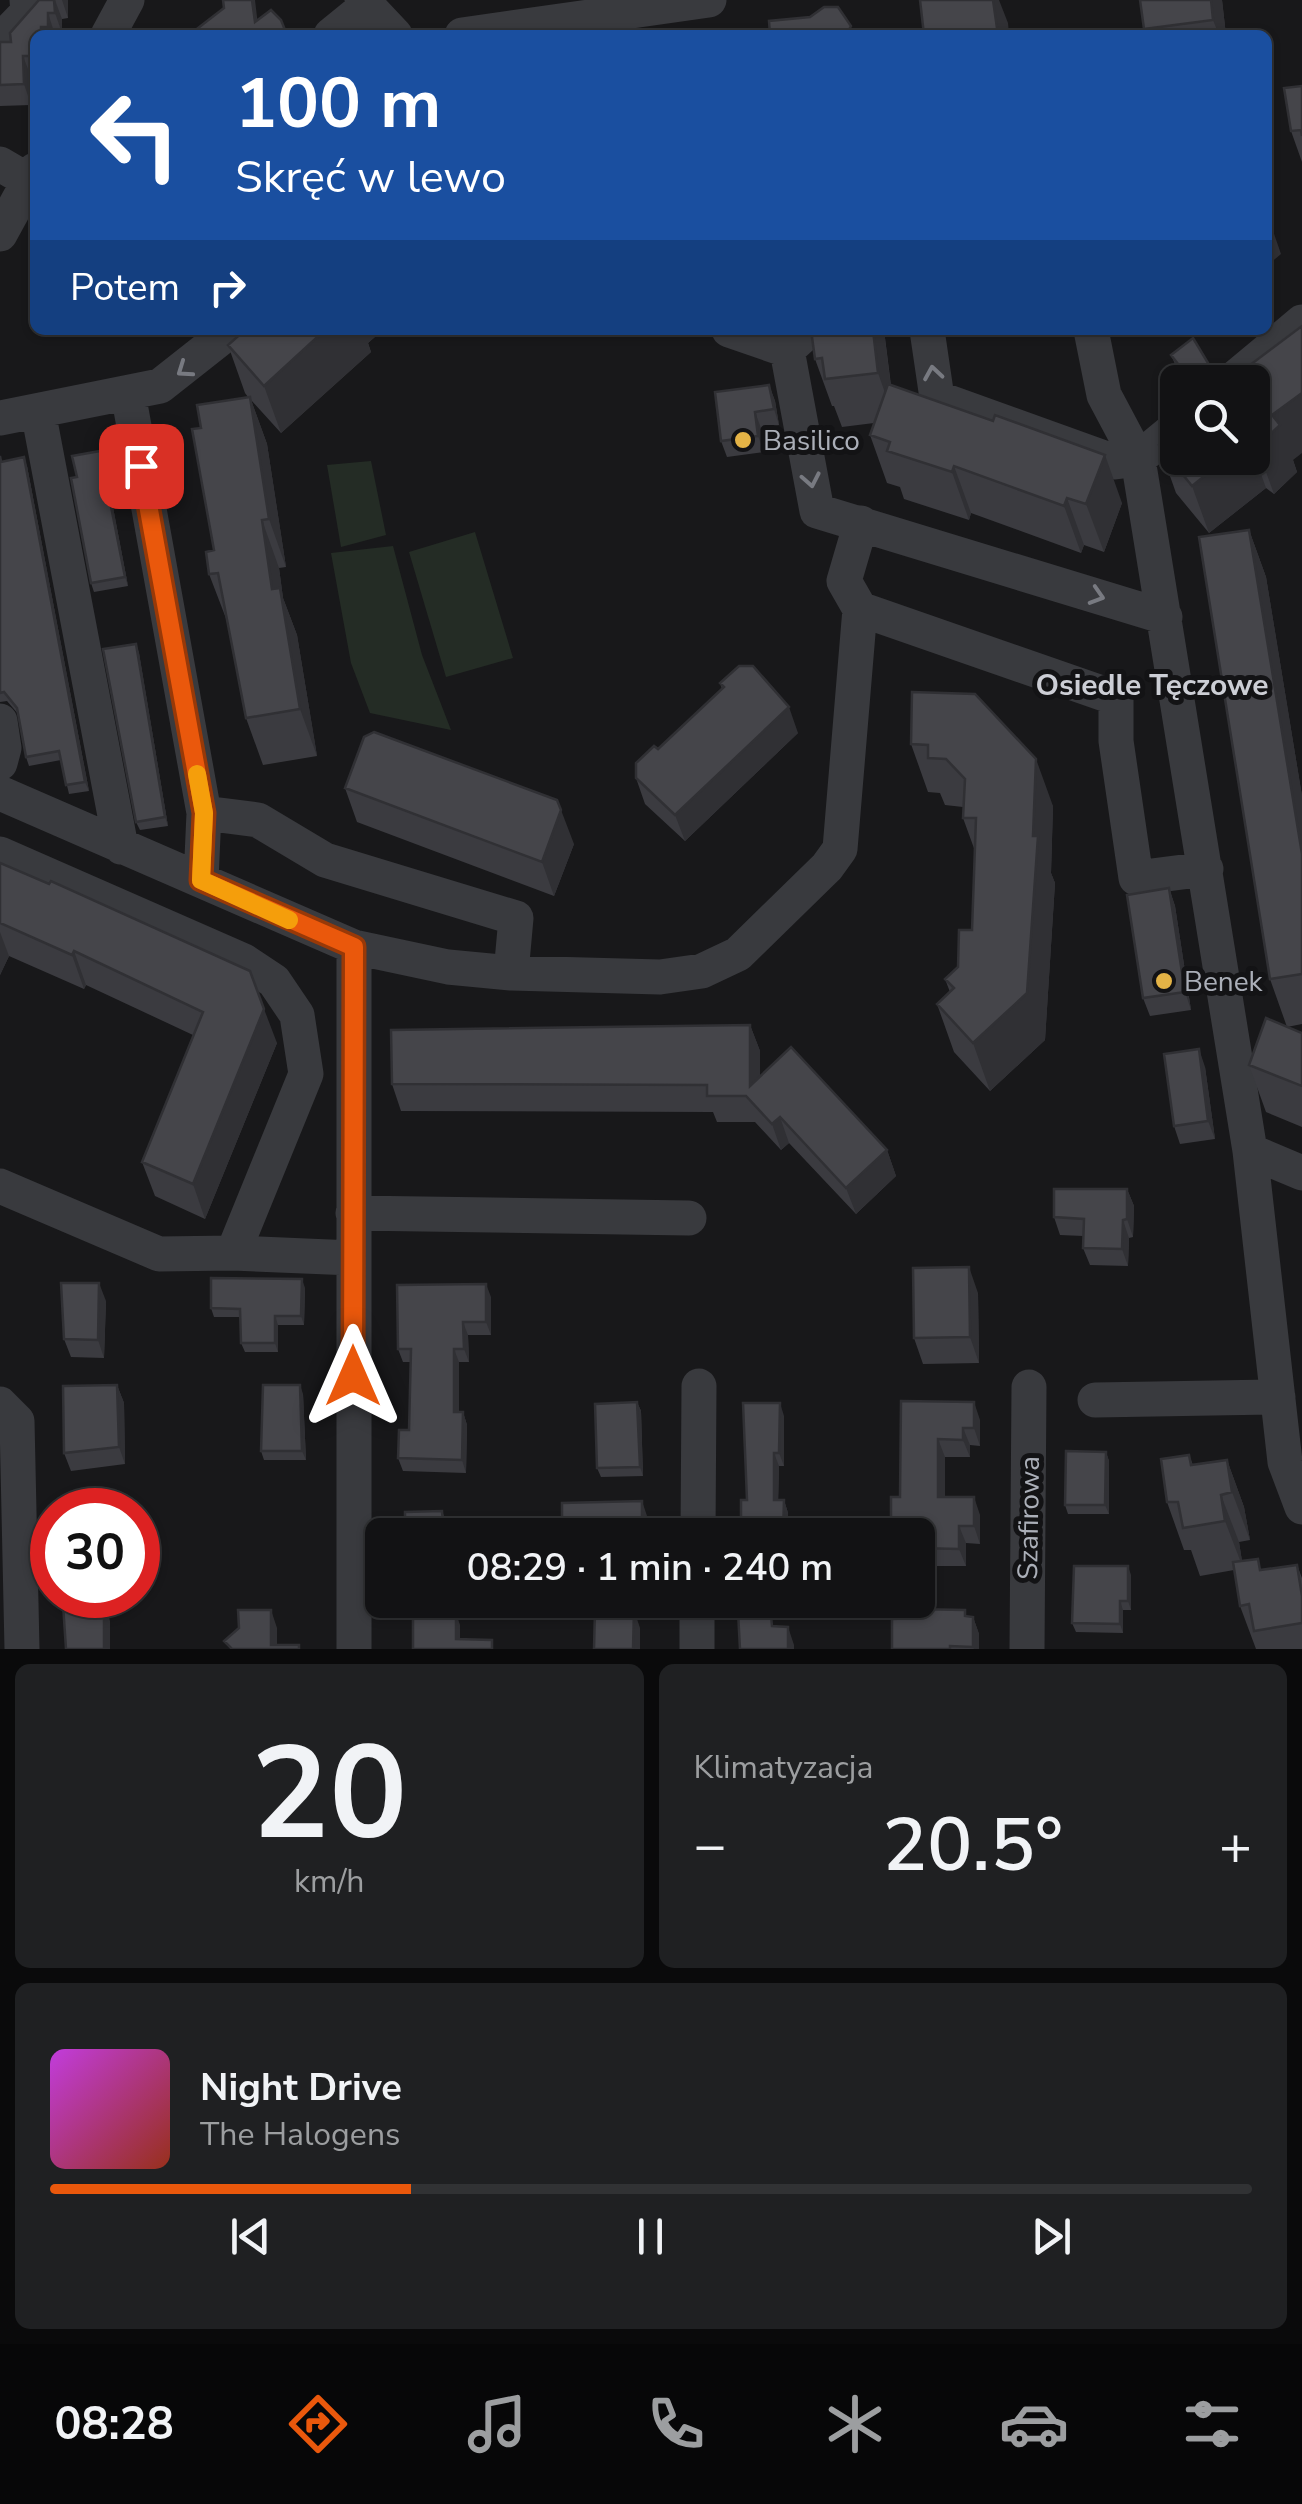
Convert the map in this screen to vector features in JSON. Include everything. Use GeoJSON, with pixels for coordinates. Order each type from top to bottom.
{"type":"FeatureCollection","features":[{"type":"Feature","properties":{"kind":"street"},"geometry":{"type":"LineString","coordinates":[[0,41],[28,12],[27,0]]}},
{"type":"Feature","properties":{"kind":"street"},"geometry":{"type":"LineString","coordinates":[[111,30],[127,0]]}},
{"type":"Feature","properties":{"kind":"street"},"geometry":{"type":"LineString","coordinates":[[497,30],[709,0]]}},
{"type":"Feature","properties":{"kind":"street"},"geometry":{"type":"LineString","coordinates":[[336,30],[365,3],[390,30]]}},
{"type":"Feature","properties":{"kind":"street"},"geometry":{"type":"LineString","coordinates":[[0,234],[21,171]]}},
{"type":"Feature","properties":{"kind":"street"},"geometry":{"type":"LineString","coordinates":[[1250,365],[1302,322]]}},
{"type":"Feature","properties":{"kind":"street"},"geometry":{"type":"LineString","coordinates":[[0,418],[160,386],[226,335]]}},
{"type":"Feature","properties":{"kind":"street"},"geometry":{"type":"LineString","coordinates":[[764,335],[798,340],[817,512],[861,522],[1165,617]]}},
{"type":"Feature","properties":{"kind":"street"},"geometry":{"type":"LineString","coordinates":[[928,335],[937,398],[1114,462],[1138,459],[1160,441]]}},
{"type":"Feature","properties":{"kind":"street"},"geometry":{"type":"LineString","coordinates":[[1093,335],[1104,395],[1138,459],[1250,1150],[1285,1462],[1302,1507]]}},
{"type":"Feature","properties":{"kind":"street"},"geometry":{"type":"LineString","coordinates":[[128,392],[204,813],[201,880]]}},
{"type":"Feature","properties":{"kind":"street"},"geometry":{"type":"LineString","coordinates":[[38,411],[120,847]]}},
{"type":"Feature","properties":{"kind":"street"},"geometry":{"type":"LineString","coordinates":[[0,794],[354,947],[448,967],[511,973],[660,977],[702,971],[738,954],[827,867],[840,849],[860,610],[844,582],[861,522]]}},
{"type":"Feature","properties":{"kind":"street"},"geometry":{"type":"LineString","coordinates":[[860,610],[1116,698],[1116,740],[1136,878],[1206,869]]}},
{"type":"Feature","properties":{"kind":"street"},"geometry":{"type":"LineString","coordinates":[[0,721],[4,748],[0,762]]}},
{"type":"Feature","properties":{"kind":"street"},"geometry":{"type":"LineString","coordinates":[[204,813],[258,820],[325,860],[516,918],[511,973]]}},
{"type":"Feature","properties":{"kind":"street"},"geometry":{"type":"LineString","coordinates":[[0,854],[244,961],[274,981],[297,1015],[306,1074],[233,1253]]}},
{"type":"Feature","properties":{"kind":"street"},"geometry":{"type":"LineString","coordinates":[[354,947],[354,1649]]}},
{"type":"Feature","properties":{"kind":"street"},"geometry":{"type":"LineString","coordinates":[[1250,1150],[1302,1173]]}},
{"type":"Feature","properties":{"kind":"street"},"geometry":{"type":"LineString","coordinates":[[0,1186],[159,1254],[353,1258]]}},
{"type":"Feature","properties":{"kind":"street"},"geometry":{"type":"LineString","coordinates":[[353,1213],[689,1218]]}},
{"type":"Feature","properties":{"kind":"street"},"geometry":{"type":"LineString","coordinates":[[698,1386],[698,1518]]}},
{"type":"Feature","properties":{"kind":"street","name":"Szafirowa"},"geometry":{"type":"LineString","coordinates":[[1026,1649],[1029,1387]]}},
{"type":"Feature","properties":{"kind":"street"},"geometry":{"type":"LineString","coordinates":[[1095,1400],[1278,1398]]}},
{"type":"Feature","properties":{"kind":"street"},"geometry":{"type":"LineString","coordinates":[[0,1404],[17,1422],[22,1649]]}},
{"type":"Feature","properties":{"kind":"street"},"geometry":{"type":"LineString","coordinates":[[697,1618],[697,1649]]}},
{"type":"Feature","properties":{"kind":"shaded area"},"geometry":{"type":"Polygon","coordinates":[[[371,461],[386,535],[341,547],[327,465],[371,461]]]}},
{"type":"Feature","properties":{"kind":"shaded area"},"geometry":{"type":"Polygon","coordinates":[[[475,532],[513,658],[446,677],[409,552],[475,532]]]}},
{"type":"Feature","properties":{"kind":"shaded area"},"geometry":{"type":"Polygon","coordinates":[[[393,546],[422,655],[451,730],[370,713],[351,663],[331,553],[393,546]]]}},
{"type":"Feature","properties":{"kind":"building"},"geometry":{"type":"Polygon","coordinates":[[[39,0],[54,0],[55,13],[48,13],[48,27],[30,30],[30,56],[23,56],[24,84],[0,85],[0,42],[11,42],[10,33],[39,0]]]}},
{"type":"Feature","properties":{"kind":"building"},"geometry":{"type":"Polygon","coordinates":[[[223,0],[252,0],[255,22],[271,10],[285,30],[195,30],[224,8],[223,0]]]}},
{"type":"Feature","properties":{"kind":"building"},"geometry":{"type":"Polygon","coordinates":[[[920,0],[993,0],[997,30],[923,30],[920,0]]]}},
{"type":"Feature","properties":{"kind":"building"},"geometry":{"type":"Polygon","coordinates":[[[1140,0],[1211,0],[1213,20],[1144,29],[1140,0]]]}},
{"type":"Feature","properties":{"kind":"building"},"geometry":{"type":"Polygon","coordinates":[[[824,7],[838,7],[851,26],[849,30],[770,30],[769,21],[810,17],[824,7]]]}},
{"type":"Feature","properties":{"kind":"building"},"geometry":{"type":"Polygon","coordinates":[[[1302,86],[1302,136],[1301,130],[1291,131],[1284,88],[1302,86]]]}},
{"type":"Feature","properties":{"kind":"building"},"geometry":{"type":"Polygon","coordinates":[[[1302,326],[1302,393],[1272,415],[1280,425],[1270,435],[1270,365],[1250,365],[1302,326]]]}},
{"type":"Feature","properties":{"kind":"building"},"geometry":{"type":"Polygon","coordinates":[[[239,335],[320,335],[264,386],[228,345],[239,335]]]}},
{"type":"Feature","properties":{"kind":"building"},"geometry":{"type":"Polygon","coordinates":[[[812,335],[874,335],[878,373],[825,379],[822,358],[815,359],[812,335]]]}},
{"type":"Feature","properties":{"kind":"building"},"geometry":{"type":"Polygon","coordinates":[[[1193,338],[1208,363],[1179,365],[1171,355],[1193,338]]]}},
{"type":"Feature","properties":{"kind":"building"},"geometry":{"type":"Polygon","coordinates":[[[888,384],[993,421],[995,415],[1105,455],[1086,504],[1067,498],[1064,506],[954,466],[952,472],[887,451],[890,442],[870,435],[888,384]]]}},
{"type":"Feature","properties":{"kind":"building"},"geometry":{"type":"Polygon","coordinates":[[[769,385],[774,409],[755,412],[758,436],[721,441],[715,392],[769,385]]]}},
{"type":"Feature","properties":{"kind":"building"},"geometry":{"type":"Polygon","coordinates":[[[250,397],[269,519],[262,520],[272,589],[280,588],[300,709],[246,718],[218,573],[209,574],[206,552],[214,550],[192,429],[201,428],[197,405],[250,397]]]}},
{"type":"Feature","properties":{"kind":"building"},"geometry":{"type":"Polygon","coordinates":[[[100,451],[125,577],[91,583],[71,478],[77,477],[72,456],[100,451]]]}},
{"type":"Feature","properties":{"kind":"building"},"geometry":{"type":"Polygon","coordinates":[[[0,456],[1,462],[24,457],[85,782],[66,785],[59,751],[26,757],[17,708],[4,692],[0,693],[0,456]]]}},
{"type":"Feature","properties":{"kind":"building"},"geometry":{"type":"Polygon","coordinates":[[[1183,475],[1206,475],[1192,486],[1183,475]]]}},
{"type":"Feature","properties":{"kind":"building"},"geometry":{"type":"Polygon","coordinates":[[[1249,530],[1302,854],[1302,974],[1270,979],[1199,537],[1249,530]]]}},
{"type":"Feature","properties":{"kind":"building"},"geometry":{"type":"Polygon","coordinates":[[[136,644],[165,817],[136,822],[103,649],[136,644]]]}},
{"type":"Feature","properties":{"kind":"building"},"geometry":{"type":"Polygon","coordinates":[[[739,666],[753,666],[789,707],[675,815],[636,778],[636,763],[654,746],[658,749],[724,687],[720,683],[739,666]]]}},
{"type":"Feature","properties":{"kind":"building"},"geometry":{"type":"Polygon","coordinates":[[[912,692],[975,694],[1036,759],[1033,836],[1038,836],[1027,993],[973,1043],[937,1004],[954,988],[945,979],[958,967],[959,930],[972,930],[976,818],[963,818],[965,779],[946,759],[928,758],[928,745],[911,744],[912,692]]]}},
{"type":"Feature","properties":{"kind":"building"},"geometry":{"type":"Polygon","coordinates":[[[374,732],[557,800],[561,810],[542,862],[345,788],[364,737],[374,732]]]}},
{"type":"Feature","properties":{"kind":"building"},"geometry":{"type":"Polygon","coordinates":[[[0,863],[49,884],[51,881],[250,971],[264,1009],[193,1184],[142,1162],[203,1012],[74,951],[72,955],[0,923],[0,863]]]}},
{"type":"Feature","properties":{"kind":"building"},"geometry":{"type":"Polygon","coordinates":[[[1169,888],[1185,992],[1143,998],[1127,895],[1169,888]]]}},
{"type":"Feature","properties":{"kind":"building"},"geometry":{"type":"Polygon","coordinates":[[[1266,1018],[1302,1033],[1302,1086],[1249,1065],[1266,1018]]]}},
{"type":"Feature","properties":{"kind":"building"},"geometry":{"type":"Polygon","coordinates":[[[750,1025],[750,1086],[791,1047],[887,1150],[846,1188],[780,1117],[772,1124],[746,1096],[707,1096],[707,1085],[392,1084],[391,1030],[750,1025]]]}},
{"type":"Feature","properties":{"kind":"building"},"geometry":{"type":"Polygon","coordinates":[[[1199,1049],[1208,1121],[1174,1126],[1164,1054],[1199,1049]]]}},
{"type":"Feature","properties":{"kind":"building"},"geometry":{"type":"Polygon","coordinates":[[[1054,1189],[1127,1189],[1122,1249],[1083,1248],[1084,1219],[1054,1217],[1054,1189]]]}},
{"type":"Feature","properties":{"kind":"building"},"geometry":{"type":"Polygon","coordinates":[[[969,1267],[970,1337],[914,1338],[913,1268],[969,1267]]]}},
{"type":"Feature","properties":{"kind":"building"},"geometry":{"type":"Polygon","coordinates":[[[211,1278],[302,1279],[301,1316],[275,1316],[275,1343],[241,1343],[240,1309],[211,1308],[211,1278]]]}},
{"type":"Feature","properties":{"kind":"building"},"geometry":{"type":"Polygon","coordinates":[[[61,1283],[99,1283],[98,1340],[64,1339],[61,1283]]]}},
{"type":"Feature","properties":{"kind":"building"},"geometry":{"type":"Polygon","coordinates":[[[486,1284],[486,1322],[463,1322],[464,1349],[454,1349],[454,1412],[463,1412],[462,1460],[398,1458],[399,1430],[409,1430],[411,1349],[398,1349],[397,1285],[486,1284]]]}},
{"type":"Feature","properties":{"kind":"building"},"geometry":{"type":"Polygon","coordinates":[[[117,1385],[119,1447],[64,1453],[63,1386],[117,1385]]]}},
{"type":"Feature","properties":{"kind":"building"},"geometry":{"type":"Polygon","coordinates":[[[263,1385],[300,1385],[302,1451],[261,1451],[263,1385]]]}},
{"type":"Feature","properties":{"kind":"building"},"geometry":{"type":"Polygon","coordinates":[[[901,1401],[974,1402],[974,1428],[963,1428],[963,1440],[938,1439],[938,1497],[974,1497],[974,1526],[959,1526],[959,1549],[935,1548],[935,1518],[891,1518],[891,1497],[900,1497],[901,1401]]]}},
{"type":"Feature","properties":{"kind":"building"},"geometry":{"type":"Polygon","coordinates":[[[637,1402],[640,1467],[597,1468],[595,1404],[637,1402]]]}},
{"type":"Feature","properties":{"kind":"building"},"geometry":{"type":"Polygon","coordinates":[[[743,1403],[780,1403],[774,1500],[784,1500],[783,1518],[741,1518],[741,1500],[747,1500],[743,1403]]]}},
{"type":"Feature","properties":{"kind":"building"},"geometry":{"type":"Polygon","coordinates":[[[1066,1451],[1106,1452],[1105,1505],[1065,1505],[1066,1451]]]}},
{"type":"Feature","properties":{"kind":"building"},"geometry":{"type":"Polygon","coordinates":[[[1189,1455],[1191,1465],[1227,1460],[1232,1492],[1221,1495],[1225,1521],[1183,1528],[1178,1502],[1167,1502],[1161,1459],[1189,1455]]]}},
{"type":"Feature","properties":{"kind":"building"},"geometry":{"type":"Polygon","coordinates":[[[642,1501],[642,1518],[562,1518],[562,1503],[642,1501]]]}},
{"type":"Feature","properties":{"kind":"building"},"geometry":{"type":"Polygon","coordinates":[[[442,1511],[443,1518],[405,1518],[405,1512],[442,1511]]]}},
{"type":"Feature","properties":{"kind":"building"},"geometry":{"type":"Polygon","coordinates":[[[1258,1559],[1260,1570],[1297,1565],[1302,1623],[1254,1631],[1249,1604],[1240,1606],[1233,1562],[1258,1559]]]}},
{"type":"Feature","properties":{"kind":"building"},"geometry":{"type":"Polygon","coordinates":[[[1074,1566],[1128,1566],[1128,1601],[1120,1601],[1120,1624],[1072,1623],[1074,1566]]]}},
{"type":"Feature","properties":{"kind":"building"},"geometry":{"type":"Polygon","coordinates":[[[935,1609],[965,1610],[965,1616],[973,1617],[973,1647],[892,1649],[892,1619],[935,1618],[935,1609]]]}},
{"type":"Feature","properties":{"kind":"building"},"geometry":{"type":"Polygon","coordinates":[[[238,1610],[271,1610],[271,1645],[299,1645],[299,1649],[232,1649],[224,1641],[239,1628],[238,1610]]]}},
{"type":"Feature","properties":{"kind":"building"},"geometry":{"type":"Polygon","coordinates":[[[64,1618],[104,1618],[104,1649],[66,1649],[64,1618]]]}},
{"type":"Feature","properties":{"kind":"building"},"geometry":{"type":"Polygon","coordinates":[[[413,1618],[456,1618],[456,1639],[492,1640],[492,1649],[413,1649],[413,1618]]]}},
{"type":"Feature","properties":{"kind":"building"},"geometry":{"type":"Polygon","coordinates":[[[595,1618],[634,1618],[633,1649],[594,1649],[595,1618]]]}},
{"type":"Feature","properties":{"kind":"building"},"geometry":{"type":"Polygon","coordinates":[[[738,1618],[771,1618],[772,1626],[788,1627],[788,1649],[740,1649],[738,1618]]]}},
{"type":"Feature","properties":{"kind":"slow traffic"},"geometry":{"type":"LineString","coordinates":[[197,774],[204,813],[201,880],[289,920]]}},
{"type":"Feature","properties":{"kind":"place","name":"Basilico"},"geometry":{"type":"Point","coordinates":[743,440]}},
{"type":"Feature","properties":{"kind":"place","name":"Benek"},"geometry":{"type":"Point","coordinates":[1164,981]}},
{"type":"Feature","properties":{"kind":"district","name":"Osiedle Tęczowe"},"geometry":{"type":"Point","coordinates":[1152,685]}},
{"type":"Feature","properties":{"kind":"route"},"geometry":{"type":"LineString","coordinates":[[141,466],[204,813],[201,880],[354,947],[353,1376]]}}]}
